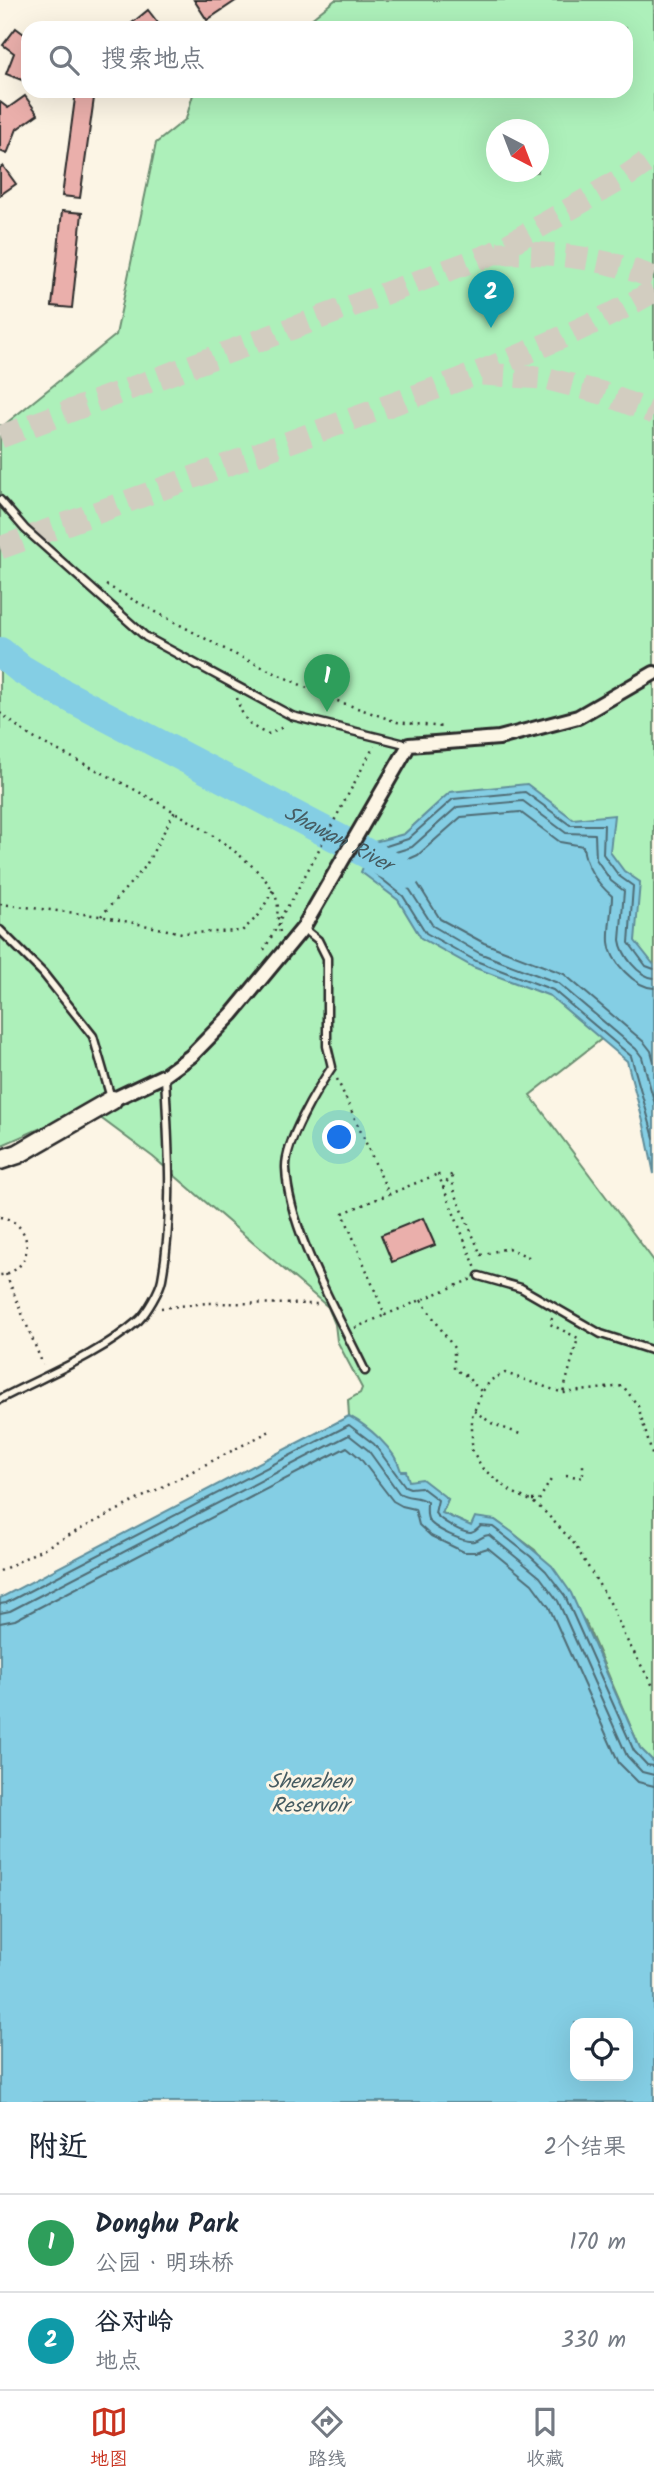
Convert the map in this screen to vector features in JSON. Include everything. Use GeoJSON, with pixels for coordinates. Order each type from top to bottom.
{"type":"FeatureCollection","features":[{"type":"Feature","properties":{"kind":"street"},"geometry":{"type":"LineString","coordinates":[[0,1160],[18,1154],[112,1100],[165,1075],[191,1056],[232,1014],[303,928],[409,745],[499,738],[578,717],[654,673]]}},
{"type":"Feature","properties":{"kind":"lane"},"geometry":{"type":"LineString","coordinates":[[0,500],[24,529],[146,637],[296,717],[409,745]]}},
{"type":"Feature","properties":{"kind":"lane"},"geometry":{"type":"LineString","coordinates":[[303,928],[317,940],[327,958],[327,1046],[331,1067],[312,1096],[296,1133],[286,1166],[295,1221],[365,1371]]}},
{"type":"Feature","properties":{"kind":"lane"},"geometry":{"type":"LineString","coordinates":[[0,930],[43,973],[93,1036],[112,1100]]}},
{"type":"Feature","properties":{"kind":"lane"},"geometry":{"type":"LineString","coordinates":[[0,1399],[100,1348],[141,1318],[162,1282],[168,1215],[169,1149],[165,1075]]}},
{"type":"Feature","properties":{"kind":"lane"},"geometry":{"type":"LineString","coordinates":[[479,1276],[522,1288],[601,1334],[654,1351]]}},
{"type":"Feature","properties":{"kind":"path"},"geometry":{"type":"LineString","coordinates":[[101,582],[232,653],[329,698],[397,722],[447,727]]}},
{"type":"Feature","properties":{"kind":"path"},"geometry":{"type":"LineString","coordinates":[[235,685],[245,720],[255,730],[269,734],[296,717]]}},
{"type":"Feature","properties":{"kind":"path"},"geometry":{"type":"LineString","coordinates":[[0,713],[29,735],[175,811],[252,864],[278,898],[279,909],[276,917],[280,919]]}},
{"type":"Feature","properties":{"kind":"path"},"geometry":{"type":"LineString","coordinates":[[262,954],[369,757]]}},
{"type":"Feature","properties":{"kind":"path"},"geometry":{"type":"LineString","coordinates":[[100,916],[145,867],[175,811]]}},
{"type":"Feature","properties":{"kind":"path"},"geometry":{"type":"LineString","coordinates":[[0,904],[100,916],[182,933],[242,930],[259,915],[273,890]]}},
{"type":"Feature","properties":{"kind":"path"},"geometry":{"type":"LineString","coordinates":[[278,925],[281,936]]}},
{"type":"Feature","properties":{"kind":"path"},"geometry":{"type":"LineString","coordinates":[[331,1067],[389,1194]]}},
{"type":"Feature","properties":{"kind":"path"},"geometry":{"type":"LineString","coordinates":[[443,1188],[452,1173],[453,1188],[481,1255]]}},
{"type":"Feature","properties":{"kind":"path"},"geometry":{"type":"LineString","coordinates":[[346,1332],[479,1276],[438,1174],[343,1213],[385,1315]]}},
{"type":"Feature","properties":{"kind":"path"},"geometry":{"type":"LineString","coordinates":[[0,1217],[13,1220],[19,1225],[28,1247],[19,1267],[6,1275],[0,1275]]}},
{"type":"Feature","properties":{"kind":"path"},"geometry":{"type":"LineString","coordinates":[[472,1258],[508,1248],[531,1258]]}},
{"type":"Feature","properties":{"kind":"path"},"geometry":{"type":"LineString","coordinates":[[6,1275],[46,1375]]}},
{"type":"Feature","properties":{"kind":"path"},"geometry":{"type":"LineString","coordinates":[[421,1300],[454,1348],[454,1369],[465,1374],[482,1392]]}},
{"type":"Feature","properties":{"kind":"path"},"geometry":{"type":"LineString","coordinates":[[146,1311],[174,1305],[208,1303],[332,1303]]}},
{"type":"Feature","properties":{"kind":"path"},"geometry":{"type":"LineString","coordinates":[[550,1324],[578,1338],[563,1393]]}},
{"type":"Feature","properties":{"kind":"path"},"geometry":{"type":"LineString","coordinates":[[654,1461],[638,1406],[623,1386],[563,1393],[505,1373],[491,1380],[482,1392],[472,1416],[472,1450],[483,1469],[512,1492],[544,1511],[573,1542],[612,1606],[654,1688]]}},
{"type":"Feature","properties":{"kind":"path"},"geometry":{"type":"LineString","coordinates":[[474,1411],[493,1424],[520,1434]]}},
{"type":"Feature","properties":{"kind":"path"},"geometry":{"type":"LineString","coordinates":[[0,1571],[272,1430]]}},
{"type":"Feature","properties":{"kind":"path"},"geometry":{"type":"LineString","coordinates":[[566,1475],[583,1478],[583,1461]]}},
{"type":"Feature","properties":{"kind":"path"},"geometry":{"type":"LineString","coordinates":[[529,1500],[539,1500],[552,1478]]}},
{"type":"Feature","properties":{"kind":"green space"},"geometry":{"type":"Polygon","coordinates":[[[335,0],[654,0],[654,998],[530,1095],[654,1261],[654,1762],[640,1748],[586,1623],[535,1550],[495,1520],[471,1526],[442,1513],[448,1499],[409,1482],[349,1416],[348,1400],[360,1393],[362,1388],[337,1341],[335,1324],[328,1307],[153,1157],[87,1108],[0,1146],[0,425],[4,425],[116,335],[156,143],[186,119],[192,98],[633,98],[633,21],[309,21],[335,0]]]}},
{"type":"Feature","properties":{"kind":"water"},"geometry":{"type":"Polygon","coordinates":[[[527,784],[573,819],[614,815],[610,852],[624,871],[640,882],[635,941],[654,965],[654,1174],[627,1061],[550,996],[473,967],[421,938],[398,900],[361,872],[374,842],[404,834],[450,792],[527,784]]]}},
{"type":"Feature","properties":{"kind":"water","name":"Shenzhen Reservoir"},"geometry":{"type":"Polygon","coordinates":[[[349,1416],[372,1432],[387,1447],[401,1471],[406,1471],[409,1481],[422,1479],[448,1499],[442,1513],[471,1526],[475,1517],[495,1520],[552,1566],[571,1593],[640,1748],[654,1762],[654,2102],[0,2102],[0,1598],[349,1416]]]}},
{"type":"Feature","properties":{"kind":"building"},"geometry":{"type":"Polygon","coordinates":[[[194,0],[237,0],[207,20],[194,0]]]}},
{"type":"Feature","properties":{"kind":"building"},"geometry":{"type":"Polygon","coordinates":[[[148,10],[157,21],[135,21],[148,10]]]}},
{"type":"Feature","properties":{"kind":"building"},"geometry":{"type":"Polygon","coordinates":[[[16,28],[21,32],[21,80],[6,74],[14,53],[3,45],[16,28]]]}},
{"type":"Feature","properties":{"kind":"building"},"geometry":{"type":"Polygon","coordinates":[[[26,98],[38,114],[17,129],[7,154],[0,151],[0,102],[8,108],[26,98]]]}},
{"type":"Feature","properties":{"kind":"building"},"geometry":{"type":"Polygon","coordinates":[[[75,98],[94,98],[80,198],[62,196],[75,98]]]}},
{"type":"Feature","properties":{"kind":"building"},"geometry":{"type":"Polygon","coordinates":[[[3,166],[16,184],[0,195],[0,168],[3,166]]]}},
{"type":"Feature","properties":{"kind":"building"},"geometry":{"type":"Polygon","coordinates":[[[62,211],[82,213],[72,308],[52,306],[62,211]]]}},
{"type":"Feature","properties":{"kind":"building"},"geometry":{"type":"Polygon","coordinates":[[[423,1218],[435,1245],[392,1262],[381,1235],[423,1218]]]}},
{"type":"Feature","properties":{"kind":"waterway","name":"Shawan River"},"geometry":{"type":"LineString","coordinates":[[0,652],[21,669],[58,691],[406,874]]}},
{"type":"Feature","properties":{"kind":"tunnel"},"geometry":{"type":"LineString","coordinates":[[0,437],[494,253],[625,177],[654,157]]}},
{"type":"Feature","properties":{"kind":"tunnel"},"geometry":{"type":"LineString","coordinates":[[497,253],[577,257],[616,265],[654,278]]}},
{"type":"Feature","properties":{"kind":"tunnel"},"geometry":{"type":"LineString","coordinates":[[0,548],[475,374],[588,325],[654,291]]}},
{"type":"Feature","properties":{"kind":"tunnel"},"geometry":{"type":"LineString","coordinates":[[482,374],[544,378],[602,393],[654,413]]}},
{"type":"Feature","properties":{"kind":"place","name":"谷对岭"},"geometry":{"type":"Point","coordinates":[491,328]}},
{"type":"Feature","properties":{"kind":"place","name":"Donghu Park"},"geometry":{"type":"Point","coordinates":[327,712]}}]}
